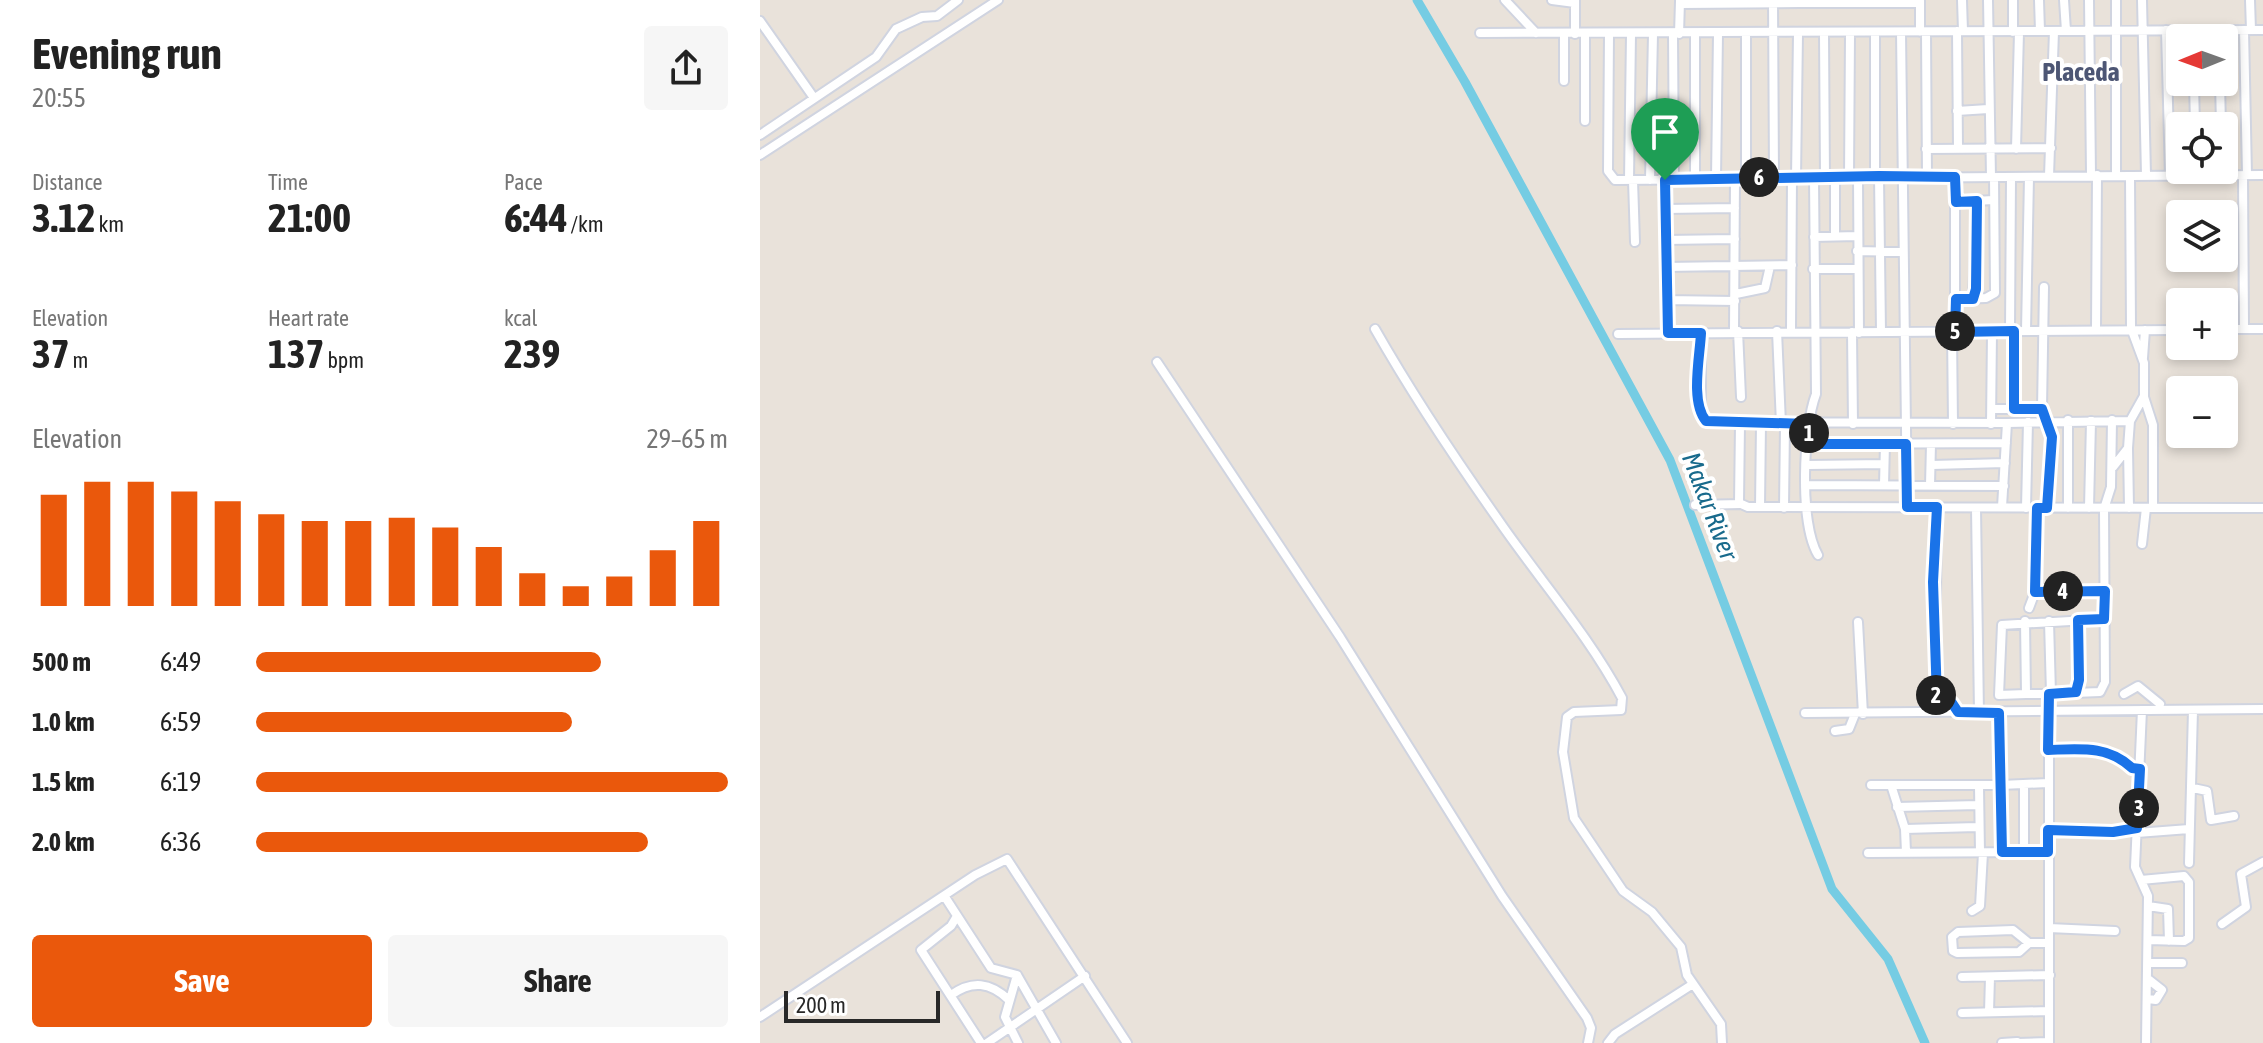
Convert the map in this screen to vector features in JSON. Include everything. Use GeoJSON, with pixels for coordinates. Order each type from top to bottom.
{"type":"FeatureCollection","features":[{"type":"Feature","properties":{"kind":"street"},"geometry":{"type":"LineString","coordinates":[[760,135],[876,57],[896,29],[922,17],[937,16],[958,0]]}},
{"type":"Feature","properties":{"kind":"street"},"geometry":{"type":"LineString","coordinates":[[760,155],[998,0]]}},
{"type":"Feature","properties":{"kind":"street"},"geometry":{"type":"LineString","coordinates":[[1505,0],[1536,34]]}},
{"type":"Feature","properties":{"kind":"street"},"geometry":{"type":"LineString","coordinates":[[1552,0],[1575,2],[1585,121]]}},
{"type":"Feature","properties":{"kind":"street"},"geometry":{"type":"LineString","coordinates":[[1958,148],[1962,0]]}},
{"type":"Feature","properties":{"kind":"street"},"geometry":{"type":"LineString","coordinates":[[1956,299],[1991,297],[1995,293],[1988,109],[1988,0]]}},
{"type":"Feature","properties":{"kind":"street"},"geometry":{"type":"LineString","coordinates":[[2013,0],[2016,149]]}},
{"type":"Feature","properties":{"kind":"street"},"geometry":{"type":"LineString","coordinates":[[2039,0],[2040,31]]}},
{"type":"Feature","properties":{"kind":"street"},"geometry":{"type":"LineString","coordinates":[[2064,0],[2066,31]]}},
{"type":"Feature","properties":{"kind":"street"},"geometry":{"type":"LineString","coordinates":[[2089,0],[2096,329]]}},
{"type":"Feature","properties":{"kind":"street"},"geometry":{"type":"LineString","coordinates":[[2116,0],[2116,176]]}},
{"type":"Feature","properties":{"kind":"street"},"geometry":{"type":"LineString","coordinates":[[2142,0],[2146,175]]}},
{"type":"Feature","properties":{"kind":"street"},"geometry":{"type":"LineString","coordinates":[[2244,329],[2247,30],[2250,0]]}},
{"type":"Feature","properties":{"kind":"street"},"geometry":{"type":"LineString","coordinates":[[1668,333],[1665,209],[1680,2],[1920,2],[1927,178]]}},
{"type":"Feature","properties":{"kind":"street"},"geometry":{"type":"LineString","coordinates":[[1773,2],[1774,177]]}},
{"type":"Feature","properties":{"kind":"street"},"geometry":{"type":"LineString","coordinates":[[760,21],[814,98]]}},
{"type":"Feature","properties":{"kind":"street"},"geometry":{"type":"LineString","coordinates":[[1480,33],[1850,34],[2166,30]]}},
{"type":"Feature","properties":{"kind":"street"},"geometry":{"type":"LineString","coordinates":[[2238,31],[2263,30]]}},
{"type":"Feature","properties":{"kind":"street"},"geometry":{"type":"LineString","coordinates":[[2049,176],[2054,31]]}},
{"type":"Feature","properties":{"kind":"street"},"geometry":{"type":"LineString","coordinates":[[1901,32],[1907,507]]}},
{"type":"Feature","properties":{"kind":"street"},"geometry":{"type":"LineString","coordinates":[[1875,33],[1881,332]]}},
{"type":"Feature","properties":{"kind":"street"},"geometry":{"type":"LineString","coordinates":[[1564,34],[1564,81]]}},
{"type":"Feature","properties":{"kind":"street"},"geometry":{"type":"LineString","coordinates":[[1609,34],[1608,171],[1612,179],[2166,176]]}},
{"type":"Feature","properties":{"kind":"street"},"geometry":{"type":"LineString","coordinates":[[1631,34],[1631,180],[1635,242]]}},
{"type":"Feature","properties":{"kind":"street"},"geometry":{"type":"LineString","coordinates":[[1650,180],[1653,34]]}},
{"type":"Feature","properties":{"kind":"street"},"geometry":{"type":"LineString","coordinates":[[1695,34],[1695,179]]}},
{"type":"Feature","properties":{"kind":"street"},"geometry":{"type":"LineString","coordinates":[[1716,178],[1718,34]]}},
{"type":"Feature","properties":{"kind":"street"},"geometry":{"type":"LineString","coordinates":[[1746,34],[1746,177]]}},
{"type":"Feature","properties":{"kind":"street"},"geometry":{"type":"LineString","coordinates":[[1791,330],[1798,34]]}},
{"type":"Feature","properties":{"kind":"street"},"geometry":{"type":"LineString","coordinates":[[1824,34],[1825,179]]}},
{"type":"Feature","properties":{"kind":"street"},"geometry":{"type":"LineString","coordinates":[[1850,34],[1858,236],[1853,424]]}},
{"type":"Feature","properties":{"kind":"street"},"geometry":{"type":"LineString","coordinates":[[1957,111],[1988,109]]}},
{"type":"Feature","properties":{"kind":"street"},"geometry":{"type":"LineString","coordinates":[[1926,149],[2051,148]]}},
{"type":"Feature","properties":{"kind":"street"},"geometry":{"type":"LineString","coordinates":[[2238,174],[2263,175]]}},
{"type":"Feature","properties":{"kind":"street"},"geometry":{"type":"LineString","coordinates":[[2130,176],[2131,328],[2142,359]]}},
{"type":"Feature","properties":{"kind":"street"},"geometry":{"type":"LineString","coordinates":[[1953,424],[1955,177]]}},
{"type":"Feature","properties":{"kind":"street"},"geometry":{"type":"LineString","coordinates":[[2011,177],[2014,409]]}},
{"type":"Feature","properties":{"kind":"street"},"geometry":{"type":"LineString","coordinates":[[2026,331],[2029,177]]}},
{"type":"Feature","properties":{"kind":"street"},"geometry":{"type":"LineString","coordinates":[[1735,178],[1736,331],[1741,397]]}},
{"type":"Feature","properties":{"kind":"street"},"geometry":{"type":"LineString","coordinates":[[1814,178],[1816,394],[1808,424],[1807,507],[1811,538],[1818,555]]}},
{"type":"Feature","properties":{"kind":"street"},"geometry":{"type":"LineString","coordinates":[[1835,179],[1835,236]]}},
{"type":"Feature","properties":{"kind":"street"},"geometry":{"type":"LineString","coordinates":[[1956,202],[1993,200]]}},
{"type":"Feature","properties":{"kind":"street"},"geometry":{"type":"LineString","coordinates":[[1973,299],[1977,201]]}},
{"type":"Feature","properties":{"kind":"street"},"geometry":{"type":"LineString","coordinates":[[1665,209],[1735,208]]}},
{"type":"Feature","properties":{"kind":"street"},"geometry":{"type":"LineString","coordinates":[[1814,237],[1858,236]]}},
{"type":"Feature","properties":{"kind":"street"},"geometry":{"type":"LineString","coordinates":[[1665,240],[1735,239]]}},
{"type":"Feature","properties":{"kind":"street"},"geometry":{"type":"LineString","coordinates":[[1857,251],[1903,252]]}},
{"type":"Feature","properties":{"kind":"street"},"geometry":{"type":"LineString","coordinates":[[1792,253],[1813,253]]}},
{"type":"Feature","properties":{"kind":"street"},"geometry":{"type":"LineString","coordinates":[[1665,267],[1792,265]]}},
{"type":"Feature","properties":{"kind":"street"},"geometry":{"type":"LineString","coordinates":[[1667,300],[1736,297],[1765,288],[1770,266]]}},
{"type":"Feature","properties":{"kind":"street"},"geometry":{"type":"LineString","coordinates":[[1813,269],[1858,269]]}},
{"type":"Feature","properties":{"kind":"street"},"geometry":{"type":"LineString","coordinates":[[2029,608],[2035,592],[2052,437],[2042,409],[2044,287]]}},
{"type":"Feature","properties":{"kind":"street"},"geometry":{"type":"LineString","coordinates":[[1375,329],[1418,401],[1498,519],[1553,592],[1622,698],[1621,710],[1574,712],[1567,717],[1563,752],[1574,818],[1623,891],[1652,912],[1681,947],[1685,969],[1721,1024],[1722,1043]]}},
{"type":"Feature","properties":{"kind":"street"},"geometry":{"type":"LineString","coordinates":[[2238,329],[2263,329]]}},
{"type":"Feature","properties":{"kind":"street"},"geometry":{"type":"LineString","coordinates":[[1618,334],[1814,330],[1831,336],[1856,332],[2166,330]]}},
{"type":"Feature","properties":{"kind":"street"},"geometry":{"type":"LineString","coordinates":[[2142,544],[2150,508],[2153,425],[2144,396],[2142,359],[2145,330]]}},
{"type":"Feature","properties":{"kind":"street"},"geometry":{"type":"LineString","coordinates":[[1777,331],[1784,508]]}},
{"type":"Feature","properties":{"kind":"street"},"geometry":{"type":"LineString","coordinates":[[1991,424],[1992,332]]}},
{"type":"Feature","properties":{"kind":"street"},"geometry":{"type":"LineString","coordinates":[[1701,333],[1701,414],[1709,422],[1991,424],[2130,421]]}},
{"type":"Feature","properties":{"kind":"street"},"geometry":{"type":"LineString","coordinates":[[1157,362],[1340,637],[1502,896],[1587,1018],[1591,1028],[1588,1043]]}},
{"type":"Feature","properties":{"kind":"street"},"geometry":{"type":"LineString","coordinates":[[2129,508],[2130,421],[2144,396]]}},
{"type":"Feature","properties":{"kind":"street"},"geometry":{"type":"LineString","coordinates":[[1992,409],[2042,409]]}},
{"type":"Feature","properties":{"kind":"street"},"geometry":{"type":"LineString","coordinates":[[2068,420],[2068,508]]}},
{"type":"Feature","properties":{"kind":"street"},"geometry":{"type":"LineString","coordinates":[[1999,695],[2103,689],[2104,509],[2110,499],[2112,420]]}},
{"type":"Feature","properties":{"kind":"street"},"geometry":{"type":"LineString","coordinates":[[2089,508],[2091,421]]}},
{"type":"Feature","properties":{"kind":"street"},"geometry":{"type":"LineString","coordinates":[[2026,508],[2028,422]]}},
{"type":"Feature","properties":{"kind":"street"},"geometry":{"type":"LineString","coordinates":[[1760,507],[1761,423]]}},
{"type":"Feature","properties":{"kind":"street"},"geometry":{"type":"LineString","coordinates":[[2002,507],[2007,423]]}},
{"type":"Feature","properties":{"kind":"street"},"geometry":{"type":"LineString","coordinates":[[1740,424],[1740,504]]}},
{"type":"Feature","properties":{"kind":"street"},"geometry":{"type":"LineString","coordinates":[[1884,485],[1885,443]]}},
{"type":"Feature","properties":{"kind":"street"},"geometry":{"type":"LineString","coordinates":[[1809,444],[2006,443]]}},
{"type":"Feature","properties":{"kind":"street"},"geometry":{"type":"LineString","coordinates":[[1930,485],[1931,444]]}},
{"type":"Feature","properties":{"kind":"street"},"geometry":{"type":"LineString","coordinates":[[2110,472],[2128,448]]}},
{"type":"Feature","properties":{"kind":"street"},"geometry":{"type":"LineString","coordinates":[[1932,465],[2005,463]]}},
{"type":"Feature","properties":{"kind":"street"},"geometry":{"type":"LineString","coordinates":[[1808,465],[1884,464]]}},
{"type":"Feature","properties":{"kind":"street"},"geometry":{"type":"LineString","coordinates":[[1807,485],[2004,486]]}},
{"type":"Feature","properties":{"kind":"street"},"geometry":{"type":"LineString","coordinates":[[1822,486],[1822,507]]}},
{"type":"Feature","properties":{"kind":"street"},"geometry":{"type":"LineString","coordinates":[[1695,505],[1740,504],[1784,508],[2263,508]]}},
{"type":"Feature","properties":{"kind":"street"},"geometry":{"type":"LineString","coordinates":[[1930,711],[1937,699],[1933,582],[1937,507]]}},
{"type":"Feature","properties":{"kind":"street"},"geometry":{"type":"LineString","coordinates":[[1976,508],[1979,713]]}},
{"type":"Feature","properties":{"kind":"street"},"geometry":{"type":"LineString","coordinates":[[2035,592],[2105,591]]}},
{"type":"Feature","properties":{"kind":"street"},"geometry":{"type":"LineString","coordinates":[[2002,852],[2001,628],[2005,623],[2025,621],[2104,619]]}},
{"type":"Feature","properties":{"kind":"street"},"geometry":{"type":"LineString","coordinates":[[2076,692],[2079,680],[2078,620]]}},
{"type":"Feature","properties":{"kind":"street"},"geometry":{"type":"LineString","coordinates":[[2025,621],[2026,694]]}},
{"type":"Feature","properties":{"kind":"street"},"geometry":{"type":"LineString","coordinates":[[2002,1043],[2048,1042],[2049,621]]}},
{"type":"Feature","properties":{"kind":"street"},"geometry":{"type":"LineString","coordinates":[[1835,731],[1849,729],[1859,714],[1858,622]]}},
{"type":"Feature","properties":{"kind":"street"},"geometry":{"type":"LineString","coordinates":[[2124,694],[2138,686],[2160,704]]}},
{"type":"Feature","properties":{"kind":"street"},"geometry":{"type":"LineString","coordinates":[[1937,699],[1952,703],[1958,712]]}},
{"type":"Feature","properties":{"kind":"street"},"geometry":{"type":"LineString","coordinates":[[1805,713],[2263,709]]}},
{"type":"Feature","properties":{"kind":"street"},"geometry":{"type":"LineString","coordinates":[[2142,710],[2135,867],[2147,892],[2148,906],[2146,1043]]}},
{"type":"Feature","properties":{"kind":"street"},"geometry":{"type":"LineString","coordinates":[[2189,863],[2193,710]]}},
{"type":"Feature","properties":{"kind":"street"},"geometry":{"type":"LineString","coordinates":[[2048,750],[2096,749],[2120,757],[2132,768],[2140,769]]}},
{"type":"Feature","properties":{"kind":"street"},"geometry":{"type":"LineString","coordinates":[[1871,785],[2048,783]]}},
{"type":"Feature","properties":{"kind":"street"},"geometry":{"type":"LineString","coordinates":[[1891,785],[1905,829],[1906,852]]}},
{"type":"Feature","properties":{"kind":"street"},"geometry":{"type":"LineString","coordinates":[[2024,785],[2024,852]]}},
{"type":"Feature","properties":{"kind":"street"},"geometry":{"type":"LineString","coordinates":[[1972,911],[1980,906],[1982,853],[1977,827],[1979,786]]}},
{"type":"Feature","properties":{"kind":"street"},"geometry":{"type":"LineString","coordinates":[[2193,788],[2207,791],[2211,820],[2234,816]]}},
{"type":"Feature","properties":{"kind":"street"},"geometry":{"type":"LineString","coordinates":[[1897,807],[1978,805]]}},
{"type":"Feature","properties":{"kind":"street"},"geometry":{"type":"LineString","coordinates":[[1905,829],[1977,827]]}},
{"type":"Feature","properties":{"kind":"street"},"geometry":{"type":"LineString","coordinates":[[2048,830],[2113,832],[2189,829]]}},
{"type":"Feature","properties":{"kind":"street"},"geometry":{"type":"LineString","coordinates":[[1868,853],[2048,852]]}},
{"type":"Feature","properties":{"kind":"street"},"geometry":{"type":"LineString","coordinates":[[760,1017],[975,875],[1007,859],[1127,1043]]}},
{"type":"Feature","properties":{"kind":"street"},"geometry":{"type":"LineString","coordinates":[[2222,924],[2246,907],[2241,874],[2263,862]]}},
{"type":"Feature","properties":{"kind":"street"},"geometry":{"type":"LineString","coordinates":[[2141,880],[2180,876],[2188,879],[2189,938],[2148,940]]}},
{"type":"Feature","properties":{"kind":"street"},"geometry":{"type":"LineString","coordinates":[[945,897],[996,972]]}},
{"type":"Feature","properties":{"kind":"street"},"geometry":{"type":"LineString","coordinates":[[2148,906],[2168,909],[2169,941]]}},
{"type":"Feature","properties":{"kind":"street"},"geometry":{"type":"LineString","coordinates":[[957,916],[951,926],[921,949],[981,1043]]}},
{"type":"Feature","properties":{"kind":"street"},"geometry":{"type":"LineString","coordinates":[[2049,928],[2115,931]]}},
{"type":"Feature","properties":{"kind":"street"},"geometry":{"type":"LineString","coordinates":[[2029,943],[2016,931],[1958,932],[1952,937],[1952,948],[1959,954],[2019,952],[2029,943],[2048,943]]}},
{"type":"Feature","properties":{"kind":"street"},"geometry":{"type":"LineString","coordinates":[[2148,963],[2182,963]]}},
{"type":"Feature","properties":{"kind":"street"},"geometry":{"type":"LineString","coordinates":[[996,972],[1013,972],[1017,975],[1056,1043]]}},
{"type":"Feature","properties":{"kind":"street"},"geometry":{"type":"LineString","coordinates":[[986,985],[996,972]]}},
{"type":"Feature","properties":{"kind":"street"},"geometry":{"type":"LineString","coordinates":[[1017,975],[1005,1012],[1008,1026],[1018,1043]]}},
{"type":"Feature","properties":{"kind":"street"},"geometry":{"type":"LineString","coordinates":[[1962,977],[2050,975]]}},
{"type":"Feature","properties":{"kind":"street"},"geometry":{"type":"LineString","coordinates":[[987,1043],[1085,976]]}},
{"type":"Feature","properties":{"kind":"street"},"geometry":{"type":"LineString","coordinates":[[1989,1012],[1990,977]]}},
{"type":"Feature","properties":{"kind":"street"},"geometry":{"type":"LineString","coordinates":[[2148,979],[2162,990],[2156,1000],[2148,999]]}},
{"type":"Feature","properties":{"kind":"street"},"geometry":{"type":"LineString","coordinates":[[951,995],[971,984],[986,985],[1009,1000]]}},
{"type":"Feature","properties":{"kind":"street"},"geometry":{"type":"LineString","coordinates":[[1608,1043],[1615,1034],[1693,984]]}},
{"type":"Feature","properties":{"kind":"street"},"geometry":{"type":"LineString","coordinates":[[1962,1013],[2049,1011]]}},
{"type":"Feature","properties":{"kind":"waterway","name":"Makar River"},"geometry":{"type":"LineString","coordinates":[[1417,0],[1465,82],[1670,460],[1832,889],[1888,959],[1925,1043]]}},
{"type":"Feature","properties":{"kind":"district","name":"Placeda"},"geometry":{"type":"Point","coordinates":[2081,72]}},
{"type":"Feature","properties":{"kind":"route"},"geometry":{"type":"LineString","coordinates":[[1955,177],[1956,202],[1977,201],[1976,289],[1973,299],[1956,299],[1955,332],[2014,331],[2014,409],[2042,409],[2051,434],[2047,508],[2037,508],[2035,592],[2105,591],[2104,619],[2078,620],[2079,680],[2076,692],[2049,694],[2048,750],[2096,749],[2120,757],[2132,768],[2140,769],[2137,828],[2122,832],[2048,830],[2048,852],[2002,852],[1999,713],[1958,712],[1952,703],[1937,699],[1933,582],[1937,507],[1907,507],[1906,444],[1809,444],[1808,424],[1724,423],[1709,422],[1703,418],[1699,396],[1701,333],[1668,333],[1665,180],[1955,177]]}}]}
